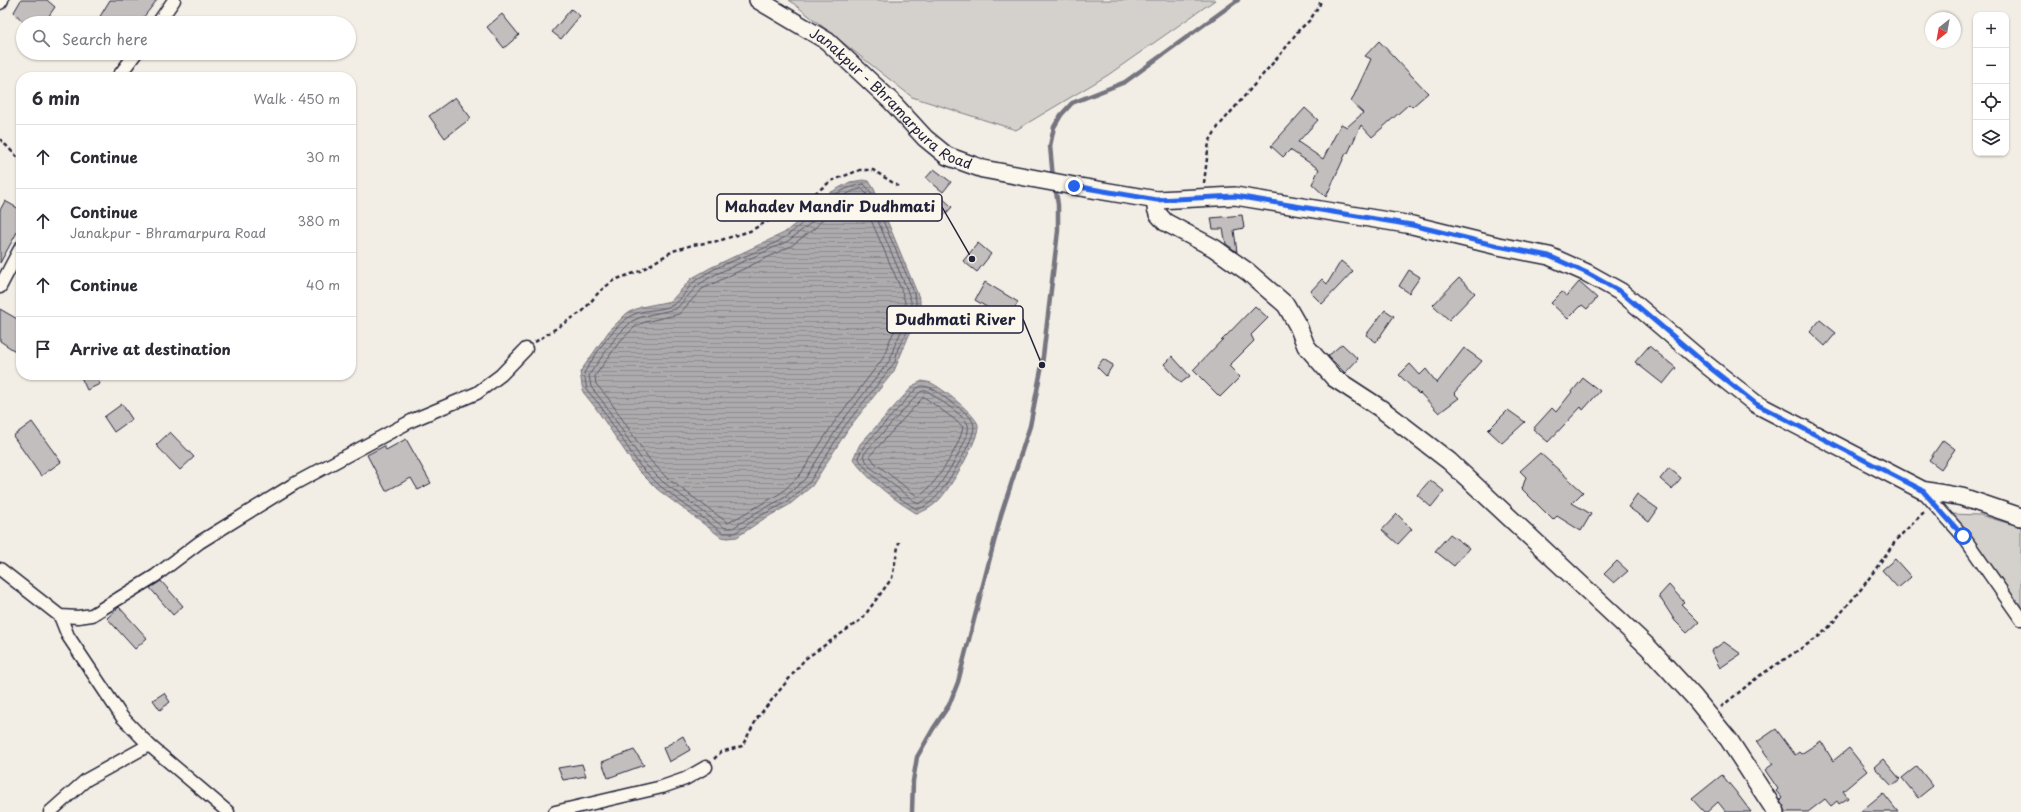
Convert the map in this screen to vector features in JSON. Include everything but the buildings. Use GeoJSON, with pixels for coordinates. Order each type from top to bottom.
{"type":"FeatureCollection","features":[{"type":"Feature","properties":{"kind":"street"},"geometry":{"type":"LineString","coordinates":[[163,16],[174,0]]}},
{"type":"Feature","properties":{"kind":"street","name":"Janakpur - Bhramarpura Road"},"geometry":{"type":"LineString","coordinates":[[758,0],[827,41],[891,101],[925,138],[947,156],[984,169],[1032,179],[1157,200]]}},
{"type":"Feature","properties":{"kind":"street"},"geometry":{"type":"LineString","coordinates":[[122,72],[131,60]]}},
{"type":"Feature","properties":{"kind":"street"},"geometry":{"type":"LineString","coordinates":[[1776,812],[1729,740],[1710,716],[1648,647],[1449,461],[1380,408],[1334,378],[1306,346],[1298,326],[1286,305],[1271,290],[1214,248],[1165,222],[1158,214],[1156,208],[1157,200],[1202,196],[1235,196],[1404,224],[1498,246],[1549,256],[1587,273],[1621,292],[1708,366],[1756,404],[1927,497],[1963,536],[2021,619]]}},
{"type":"Feature","properties":{"kind":"street"},"geometry":{"type":"LineString","coordinates":[[0,287],[16,257]]}},
{"type":"Feature","properties":{"kind":"street"},"geometry":{"type":"LineString","coordinates":[[60,616],[78,617],[92,615],[155,576],[200,542],[294,484],[413,420],[477,393],[501,375],[526,349]]}},
{"type":"Feature","properties":{"kind":"street"},"geometry":{"type":"LineString","coordinates":[[1927,497],[1962,497],[2021,517]]}},
{"type":"Feature","properties":{"kind":"street"},"geometry":{"type":"LineString","coordinates":[[0,569],[60,616],[68,636],[95,675],[104,693],[122,717],[149,745],[228,812]]}},
{"type":"Feature","properties":{"kind":"street"},"geometry":{"type":"LineString","coordinates":[[50,812],[86,780],[149,745]]}},
{"type":"Feature","properties":{"kind":"street"},"geometry":{"type":"LineString","coordinates":[[555,812],[662,787],[685,779],[706,767]]}},
{"type":"Feature","properties":{"kind":"path"},"geometry":{"type":"LineString","coordinates":[[1202,196],[1209,142],[1218,127],[1298,32],[1310,20],[1320,4],[1320,0]]}},
{"type":"Feature","properties":{"kind":"path"},"geometry":{"type":"LineString","coordinates":[[0,139],[16,157]]}},
{"type":"Feature","properties":{"kind":"path"},"geometry":{"type":"LineString","coordinates":[[526,349],[583,311],[599,292],[614,280],[640,271],[673,251],[692,245],[718,241],[750,231],[806,200],[831,181],[860,170],[872,170],[898,186]]}},
{"type":"Feature","properties":{"kind":"path"},"geometry":{"type":"LineString","coordinates":[[1710,716],[1759,676],[1817,638],[1825,630],[1862,588],[1927,497]]}},
{"type":"Feature","properties":{"kind":"path"},"geometry":{"type":"LineString","coordinates":[[706,767],[721,752],[742,746],[758,717],[806,659],[862,619],[892,578],[899,542]]}},
{"type":"Feature","properties":{"kind":"shaded area"},"geometry":{"type":"Polygon","coordinates":[[[789,0],[1215,0],[1108,75],[1016,130],[912,97],[789,0]]]}},
{"type":"Feature","properties":{"kind":"shaded area"},"geometry":{"type":"Polygon","coordinates":[[[1951,514],[1980,515],[2021,527],[2021,609],[1997,573],[1951,514]]]}},
{"type":"Feature","properties":{"kind":"water"},"geometry":{"type":"Polygon","coordinates":[[[863,180],[869,181],[874,189],[920,300],[920,311],[917,321],[909,335],[894,371],[848,429],[812,486],[789,505],[762,520],[737,537],[721,537],[657,489],[637,469],[595,407],[583,392],[580,372],[609,331],[627,313],[641,307],[671,301],[692,278],[784,233],[805,216],[824,196],[850,182],[863,180]]]}},
{"type":"Feature","properties":{"kind":"water"},"geometry":{"type":"Polygon","coordinates":[[[922,381],[931,383],[950,395],[965,408],[976,420],[978,425],[974,441],[969,452],[957,475],[944,494],[926,510],[916,513],[882,489],[866,475],[853,459],[860,444],[914,385],[922,381]]]}},
{"type":"Feature","properties":{"kind":"waterway"},"geometry":{"type":"LineString","coordinates":[[1053,178],[1050,146],[1054,127],[1061,115],[1072,103],[1125,82],[1238,0]]}},
{"type":"Feature","properties":{"kind":"waterway"},"geometry":{"type":"LineString","coordinates":[[912,812],[913,781],[917,757],[949,705],[958,682],[1001,515],[1030,426],[1042,365],[1058,231],[1058,205],[1055,185]]}},
{"type":"Feature","properties":{"kind":"place","name":"Mahadev Mandir Dudhmati"},"geometry":{"type":"Point","coordinates":[972,259]}},
{"type":"Feature","properties":{"kind":"place","name":"Dudhmati River"},"geometry":{"type":"Point","coordinates":[1042,365]}},
{"type":"Feature","properties":{"kind":"route"},"geometry":{"type":"LineString","coordinates":[[1074,186],[1157,200],[1202,196],[1235,196],[1412,225],[1498,246],[1549,256],[1587,273],[1621,292],[1708,366],[1756,404],[1836,444],[1922,490],[1949,518],[1963,536]]}}]}
